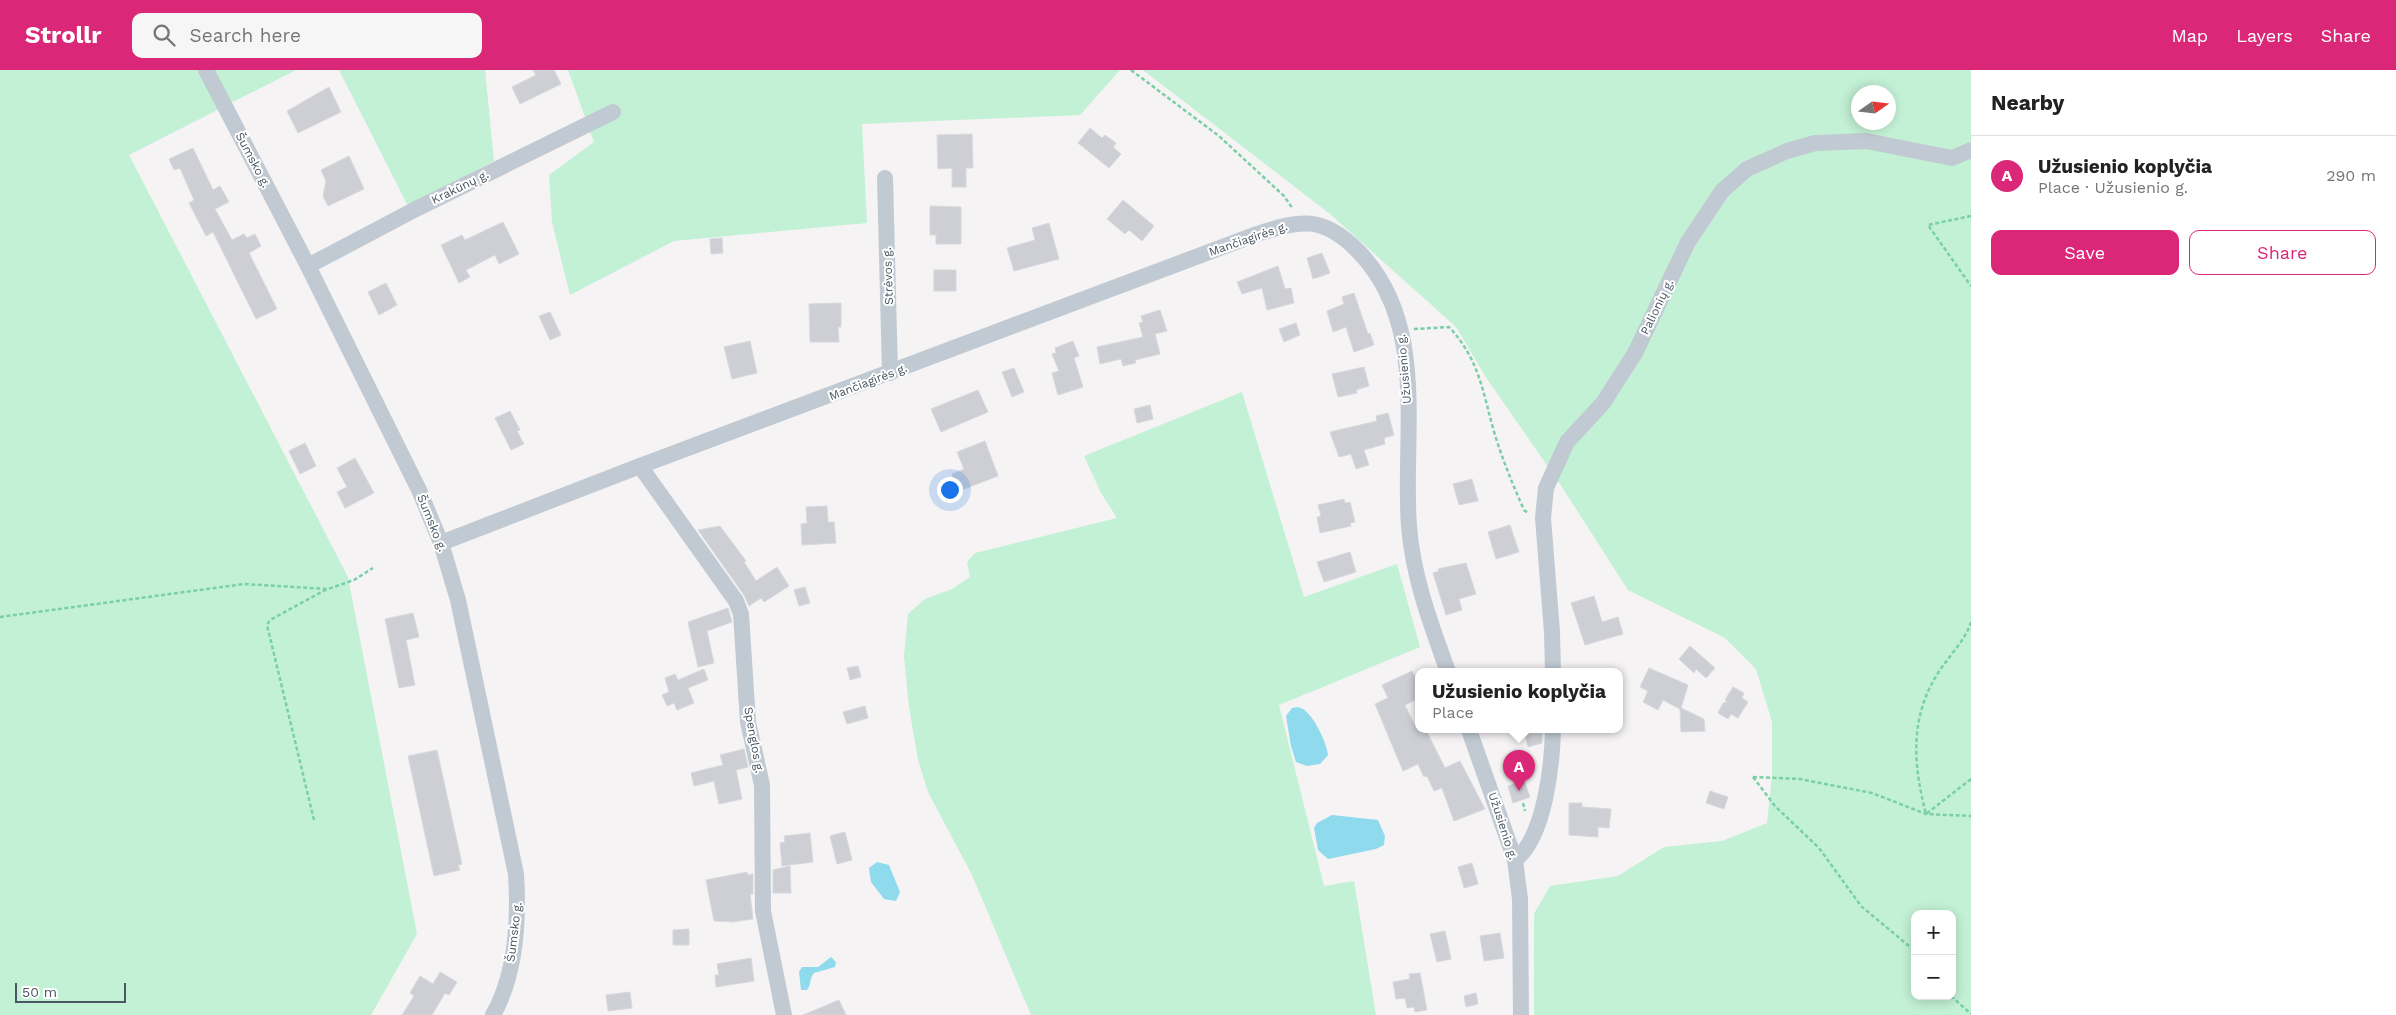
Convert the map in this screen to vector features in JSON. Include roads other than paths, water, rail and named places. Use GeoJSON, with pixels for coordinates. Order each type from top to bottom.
{"type":"FeatureCollection","features":[{"type":"Feature","properties":{"kind":"street","name":"Šumsko g."},"geometry":{"type":"LineString","coordinates":[[206,70],[308,266],[418,490],[441,543],[458,600],[516,874],[518,903],[511,963],[506,983],[493,1015]]}},
{"type":"Feature","properties":{"kind":"street","name":"Krakūnų g."},"geometry":{"type":"LineString","coordinates":[[308,266],[416,209],[613,112]]}},
{"type":"Feature","properties":{"kind":"street","name":"Palionių g."},"geometry":{"type":"LineString","coordinates":[[1553,668],[1543,518],[1546,488],[1567,442],[1603,403],[1635,353],[1688,242],[1722,191],[1747,169],[1787,151],[1815,143],[1866,141],[1952,158],[1971,150]]}},
{"type":"Feature","properties":{"kind":"street","name":"Strėvos g."},"geometry":{"type":"LineString","coordinates":[[885,178],[890,374]]}},
{"type":"Feature","properties":{"kind":"street","name":"Mančiagirės g."},"geometry":{"type":"LineString","coordinates":[[441,543],[640,466],[890,374],[1257,234],[1297,223]]}},
{"type":"Feature","properties":{"kind":"street","name":"Užusienio g."},"geometry":{"type":"LineString","coordinates":[[1297,223],[1322,226],[1336,232],[1365,258],[1382,282],[1394,308],[1402,332],[1408,396],[1409,526],[1414,570],[1447,668]]}},
{"type":"Feature","properties":{"kind":"street","name":"Spenglos g."},"geometry":{"type":"LineString","coordinates":[[640,466],[736,601],[741,614],[748,722],[762,785],[763,911],[784,1015]]}},
{"type":"Feature","properties":{"kind":"street","name":"Užusienio g."},"geometry":{"type":"LineString","coordinates":[[1471,733],[1515,860],[1520,899],[1521,1015]]}},
{"type":"Feature","properties":{"kind":"street"},"geometry":{"type":"LineString","coordinates":[[1515,860],[1529,845],[1539,816],[1552,765],[1553,733]]}},
{"type":"Feature","properties":{"kind":"water"},"geometry":{"type":"Polygon","coordinates":[[[1298,707],[1303,709],[1313,720],[1324,742],[1328,755],[1320,764],[1307,766],[1296,762],[1286,716],[1292,708],[1298,707]]]}},
{"type":"Feature","properties":{"kind":"water"},"geometry":{"type":"Polygon","coordinates":[[[1332,815],[1378,820],[1385,836],[1384,845],[1376,849],[1328,859],[1318,850],[1314,828],[1317,823],[1332,815]]]}},
{"type":"Feature","properties":{"kind":"water"},"geometry":{"type":"Polygon","coordinates":[[[877,862],[889,865],[900,892],[896,901],[884,899],[871,882],[869,868],[877,862]]]}},
{"type":"Feature","properties":{"kind":"water"},"geometry":{"type":"Polygon","coordinates":[[[831,957],[836,962],[835,967],[814,973],[807,990],[801,990],[799,972],[802,967],[818,967],[831,957]]]}},
{"type":"Feature","properties":{"kind":"place","name":"Užusienio koplyčia"},"geometry":{"type":"Point","coordinates":[1519,791]}}]}
